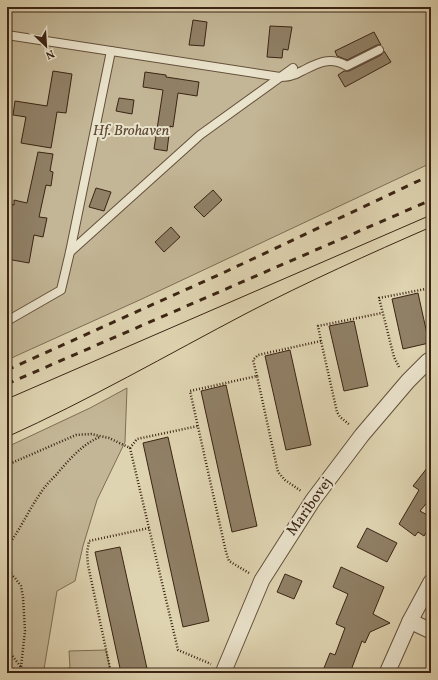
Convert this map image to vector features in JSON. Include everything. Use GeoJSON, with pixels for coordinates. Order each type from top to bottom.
{"type":"FeatureCollection","features":[{"type":"Feature","properties":{"kind":"street","name":"Maribovej"},"geometry":{"type":"LineString","coordinates":[[224,671],[262,580],[313,500],[362,435],[408,381],[428,361]]}},
{"type":"Feature","properties":{"kind":"street"},"geometry":{"type":"LineString","coordinates":[[387,673],[410,621],[431,582]]}},
{"type":"Feature","properties":{"kind":"street"},"geometry":{"type":"LineString","coordinates":[[410,621],[431,631]]}},
{"type":"Feature","properties":{"kind":"lane"},"geometry":{"type":"LineString","coordinates":[[7,35],[280,77],[293,76],[324,61],[337,62],[347,66],[379,50]]}},
{"type":"Feature","properties":{"kind":"lane"},"geometry":{"type":"LineString","coordinates":[[7,321],[61,290],[111,51]]}},
{"type":"Feature","properties":{"kind":"lane"},"geometry":{"type":"LineString","coordinates":[[70,252],[200,135],[293,68]]}},
{"type":"Feature","properties":{"kind":"path"},"geometry":{"type":"LineString","coordinates":[[408,381],[394,357],[378,298],[431,288]]}},
{"type":"Feature","properties":{"kind":"path"},"geometry":{"type":"LineString","coordinates":[[362,435],[340,417],[337,412],[318,326],[382,313]]}},
{"type":"Feature","properties":{"kind":"path"},"geometry":{"type":"LineString","coordinates":[[313,500],[284,480],[278,472],[253,360],[258,355],[321,341]]}},
{"type":"Feature","properties":{"kind":"path"},"geometry":{"type":"LineString","coordinates":[[257,376],[190,391],[229,561],[262,580]]}},
{"type":"Feature","properties":{"kind":"path"},"geometry":{"type":"LineString","coordinates":[[130,448],[137,439],[198,426]]}},
{"type":"Feature","properties":{"kind":"path"},"geometry":{"type":"LineString","coordinates":[[7,465],[76,435],[91,434],[109,438],[130,448]]}},
{"type":"Feature","properties":{"kind":"path"},"geometry":{"type":"LineString","coordinates":[[7,547],[40,493],[80,449],[101,437]]}},
{"type":"Feature","properties":{"kind":"path"},"geometry":{"type":"LineString","coordinates":[[130,448],[178,650],[224,671]]}},
{"type":"Feature","properties":{"kind":"path"},"geometry":{"type":"LineString","coordinates":[[111,673],[88,565],[87,553],[89,541],[149,528]]}},
{"type":"Feature","properties":{"kind":"path"},"geometry":{"type":"LineString","coordinates":[[7,563],[9,572],[21,586],[23,596],[25,631],[21,667],[22,673]]}},
{"type":"Feature","properties":{"kind":"path"},"geometry":{"type":"LineString","coordinates":[[7,649],[21,667]]}},
{"type":"Feature","properties":{"kind":"green space","name":"Hf. Brohaven"},"geometry":{"type":"Polygon","coordinates":[[[7,7],[431,7],[431,163],[144,298],[7,360],[7,7]]]}},
{"type":"Feature","properties":{"kind":"green space"},"geometry":{"type":"Polygon","coordinates":[[[127,388],[125,442],[97,500],[83,546],[75,581],[57,591],[44,673],[7,673],[7,447],[90,408],[127,388]]]}},
{"type":"Feature","properties":{"kind":"green space"},"geometry":{"type":"Polygon","coordinates":[[[106,650],[111,673],[57,673],[56,670],[70,668],[69,651],[106,650]]]}},
{"type":"Feature","properties":{"kind":"building"},"geometry":{"type":"Polygon","coordinates":[[[193,20],[207,22],[204,46],[189,45],[193,20]]]}},
{"type":"Feature","properties":{"kind":"building"},"geometry":{"type":"Polygon","coordinates":[[[270,26],[292,27],[288,50],[283,49],[282,58],[267,57],[270,26]]]}},
{"type":"Feature","properties":{"kind":"building"},"geometry":{"type":"Polygon","coordinates":[[[374,32],[381,45],[377,45],[347,60],[337,56],[335,51],[374,32]]]}},
{"type":"Feature","properties":{"kind":"building"},"geometry":{"type":"Polygon","coordinates":[[[384,51],[391,62],[345,87],[338,75],[381,55],[384,51]]]}},
{"type":"Feature","properties":{"kind":"building"},"geometry":{"type":"Polygon","coordinates":[[[53,71],[72,74],[66,113],[57,112],[51,148],[21,143],[26,117],[13,115],[15,101],[47,106],[53,71]]]}},
{"type":"Feature","properties":{"kind":"building"},"geometry":{"type":"Polygon","coordinates":[[[145,72],[199,82],[197,96],[178,93],[173,127],[170,126],[167,151],[154,149],[163,90],[143,87],[145,72]]]}},
{"type":"Feature","properties":{"kind":"building"},"geometry":{"type":"Polygon","coordinates":[[[119,98],[134,100],[132,114],[116,111],[119,98]]]}},
{"type":"Feature","properties":{"kind":"building"},"geometry":{"type":"Polygon","coordinates":[[[38,152],[53,154],[50,171],[53,172],[51,186],[46,185],[39,217],[47,218],[43,237],[34,235],[29,263],[7,259],[7,222],[10,204],[14,205],[14,200],[27,203],[38,152]]]}},
{"type":"Feature","properties":{"kind":"building"},"geometry":{"type":"Polygon","coordinates":[[[96,188],[111,192],[104,211],[89,207],[96,188]]]}},
{"type":"Feature","properties":{"kind":"building"},"geometry":{"type":"Polygon","coordinates":[[[213,190],[222,200],[204,217],[194,207],[213,190]]]}},
{"type":"Feature","properties":{"kind":"building"},"geometry":{"type":"Polygon","coordinates":[[[171,227],[180,237],[164,252],[155,242],[171,227]]]}},
{"type":"Feature","properties":{"kind":"building"},"geometry":{"type":"Polygon","coordinates":[[[418,293],[429,343],[403,349],[392,299],[418,293]]]}},
{"type":"Feature","properties":{"kind":"building"},"geometry":{"type":"Polygon","coordinates":[[[354,321],[368,386],[344,391],[329,326],[354,321]]]}},
{"type":"Feature","properties":{"kind":"building"},"geometry":{"type":"Polygon","coordinates":[[[290,350],[311,445],[286,450],[265,356],[290,350]]]}},
{"type":"Feature","properties":{"kind":"building"},"geometry":{"type":"Polygon","coordinates":[[[226,385],[257,526],[232,532],[201,391],[226,385]]]}},
{"type":"Feature","properties":{"kind":"building"},"geometry":{"type":"Polygon","coordinates":[[[168,437],[209,621],[183,627],[143,443],[168,437]]]}},
{"type":"Feature","properties":{"kind":"building"},"geometry":{"type":"Polygon","coordinates":[[[431,463],[431,500],[430,499],[420,511],[431,517],[431,525],[424,536],[418,532],[415,536],[399,524],[419,490],[413,486],[431,463]]]}},
{"type":"Feature","properties":{"kind":"building"},"geometry":{"type":"Polygon","coordinates":[[[367,528],[397,543],[387,562],[357,547],[367,528]]]}},
{"type":"Feature","properties":{"kind":"building"},"geometry":{"type":"Polygon","coordinates":[[[120,547],[148,673],[121,673],[95,552],[120,547]]]}},
{"type":"Feature","properties":{"kind":"building"},"geometry":{"type":"Polygon","coordinates":[[[341,567],[384,587],[373,614],[390,623],[370,632],[365,643],[362,641],[350,673],[322,673],[330,653],[335,655],[345,628],[336,624],[348,594],[333,587],[341,567]]]}},
{"type":"Feature","properties":{"kind":"building"},"geometry":{"type":"Polygon","coordinates":[[[285,574],[302,581],[294,599],[277,592],[285,574]]]}},
{"type":"Feature","properties":{"kind":"tram line"},"geometry":{"type":"LineString","coordinates":[[7,399],[431,215]]}},
{"type":"Feature","properties":{"kind":"tram line"},"geometry":{"type":"LineString","coordinates":[[7,437],[98,393],[247,313],[338,268],[431,227]]}},
{"type":"Feature","properties":{"kind":"railway"},"geometry":{"type":"LineString","coordinates":[[7,370],[225,272],[431,175]]}},
{"type":"Feature","properties":{"kind":"railway"},"geometry":{"type":"LineString","coordinates":[[7,384],[431,200]]}}]}
